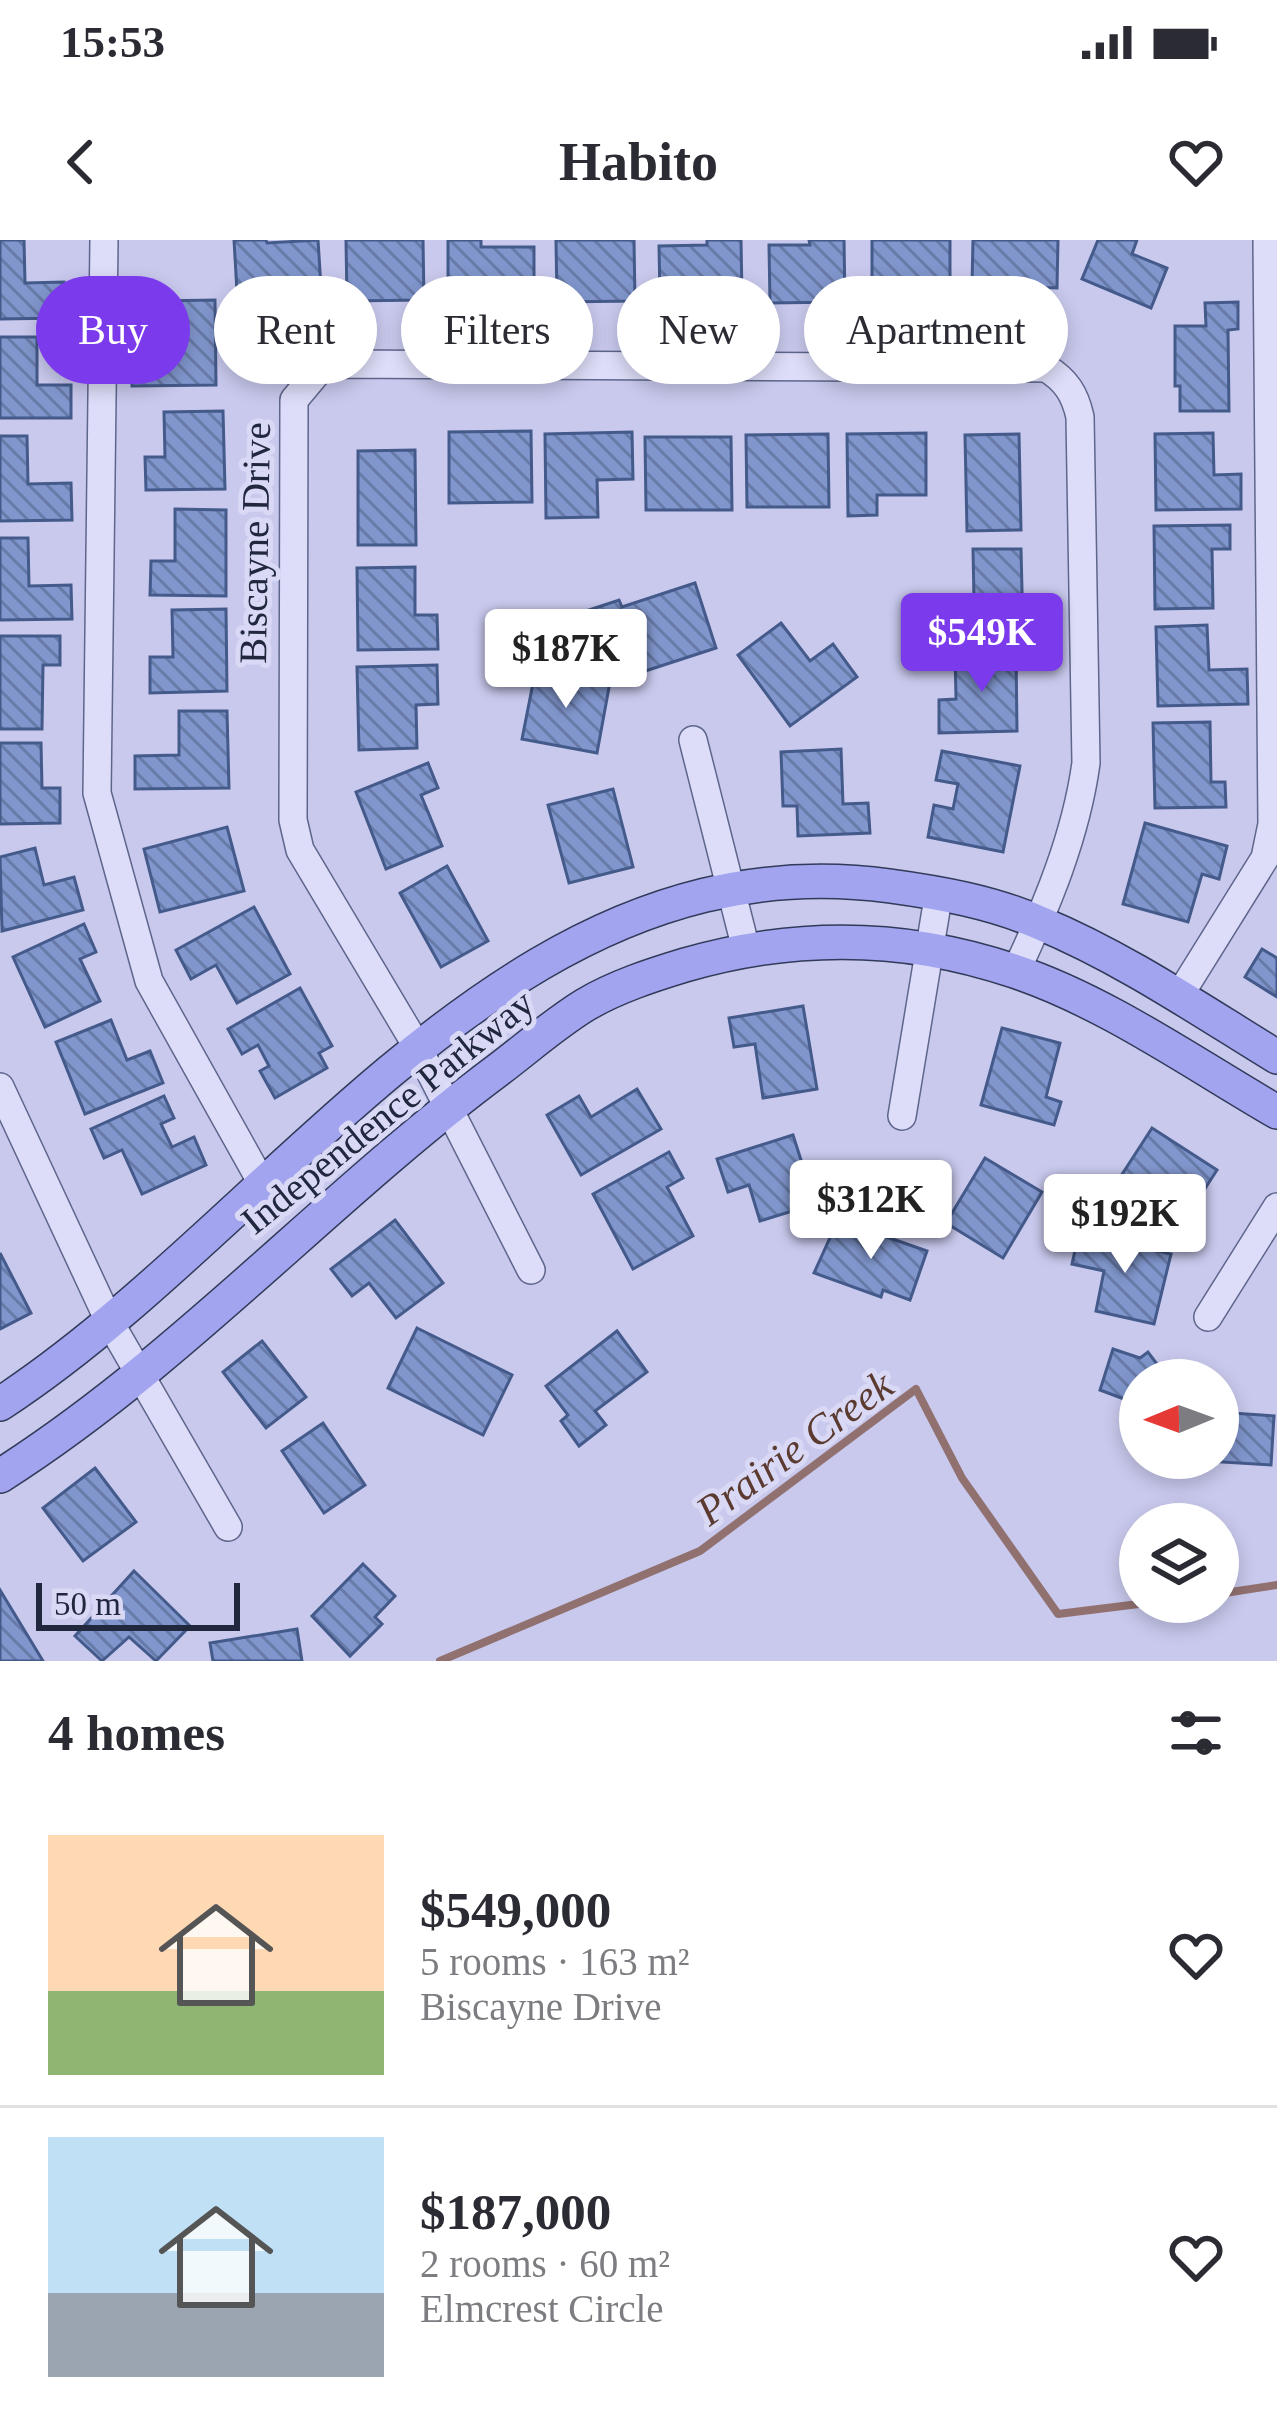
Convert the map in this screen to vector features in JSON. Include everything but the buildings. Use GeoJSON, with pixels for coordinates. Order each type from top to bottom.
{"type":"FeatureCollection","features":[{"type":"Feature","properties":{"kind":"main road","name":"Independence Parkway"},"geometry":{"type":"LineString","coordinates":[[0,1403],[109,1321],[418,1048],[560,950],[686,897],[832,880],[939,892],[1039,922],[1179,996],[1277,1057]]}},
{"type":"Feature","properties":{"kind":"main road","name":"Independence Parkway"},"geometry":{"type":"LineString","coordinates":[[0,1476],[52,1443],[139,1374],[446,1108],[586,1004],[665,971],[746,949],[845,940],[930,949],[1016,971],[1067,991],[1277,1112]]}},
{"type":"Feature","properties":{"kind":"street"},"geometry":{"type":"LineString","coordinates":[[104,240],[97,793],[149,981],[263,1185]]}},
{"type":"Feature","properties":{"kind":"street"},"geometry":{"type":"LineString","coordinates":[[1179,996],[1265,858],[1271,824],[1267,240]]}},
{"type":"Feature","properties":{"kind":"street","name":"Biscayne Drive"},"geometry":{"type":"LineString","coordinates":[[531,1270],[418,1048],[300,850],[293,820],[294,400],[320,369],[341,364],[1046,368],[1061,377],[1076,398],[1080,418],[1085,763],[1080,803],[1039,922],[1016,971]]}},
{"type":"Feature","properties":{"kind":"street"},"geometry":{"type":"LineString","coordinates":[[693,740],[746,949]]}},
{"type":"Feature","properties":{"kind":"street"},"geometry":{"type":"LineString","coordinates":[[902,1116],[939,892]]}},
{"type":"Feature","properties":{"kind":"street"},"geometry":{"type":"LineString","coordinates":[[0,1087],[109,1321],[228,1527]]}},
{"type":"Feature","properties":{"kind":"street"},"geometry":{"type":"LineString","coordinates":[[1208,1317],[1277,1207]]}},
{"type":"Feature","properties":{"kind":"waterway","name":"Prairie Creek"},"geometry":{"type":"LineString","coordinates":[[440,1661],[700,1551],[916,1389],[962,1478],[1058,1614],[1119,1606]]}},
{"type":"Feature","properties":{"kind":"waterway","name":"Prairie Creek"},"geometry":{"type":"LineString","coordinates":[[1239,1591],[1277,1585]]}}]}
